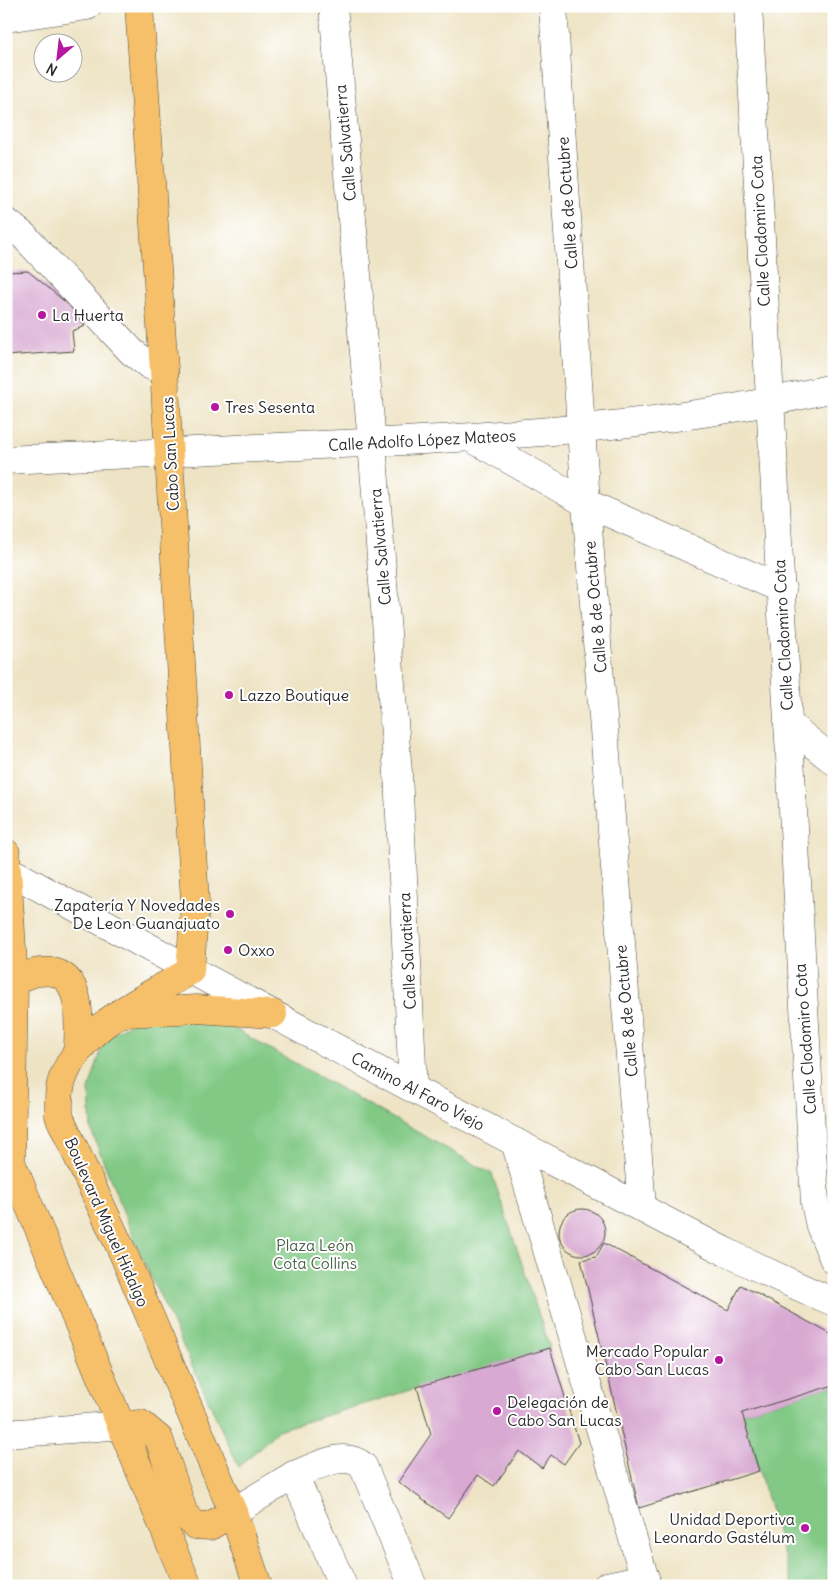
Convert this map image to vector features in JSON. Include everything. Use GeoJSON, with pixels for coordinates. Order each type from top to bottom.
{"type":"FeatureCollection","features":[{"type":"Feature","properties":{"kind":"main road","name":"Cabo San Lucas"},"geometry":{"type":"LineString","coordinates":[[139,6],[170,452],[196,902],[190,971]]}},
{"type":"Feature","properties":{"kind":"main road"},"geometry":{"type":"LineString","coordinates":[[7,864],[14,981],[9,1158],[123,1425],[188,1586]]}},
{"type":"Feature","properties":{"kind":"main road","name":"Boulevard Miguel Hidalgo"},"geometry":{"type":"LineString","coordinates":[[190,971],[96,1030],[78,1051],[63,1078],[59,1096],[59,1116],[123,1253],[233,1512],[258,1586]]}},
{"type":"Feature","properties":{"kind":"main road"},"geometry":{"type":"LineString","coordinates":[[14,981],[40,972],[57,974],[70,982],[78,998],[78,1051]]}},
{"type":"Feature","properties":{"kind":"main road"},"geometry":{"type":"LineString","coordinates":[[122,1013],[197,1009],[272,1014]]}},
{"type":"Feature","properties":{"kind":"main road"},"geometry":{"type":"LineString","coordinates":[[123,1425],[141,1424],[159,1439],[184,1514],[195,1525],[210,1526],[233,1512]]}},
{"type":"Feature","properties":{"kind":"street"},"geometry":{"type":"LineString","coordinates":[[6,18],[87,6]]}},
{"type":"Feature","properties":{"kind":"street","name":"Calle Salvatierra"},"geometry":{"type":"LineString","coordinates":[[333,6],[372,443],[398,774],[413,1088]]}},
{"type":"Feature","properties":{"kind":"street","name":"Calle 8 de Octubre"},"geometry":{"type":"LineString","coordinates":[[553,6],[583,429],[586,503],[642,1208]]}},
{"type":"Feature","properties":{"kind":"street","name":"Calle Clodomiro Cota"},"geometry":{"type":"LineString","coordinates":[[748,6],[815,1203],[820,1226],[833,1254]]}},
{"type":"Feature","properties":{"kind":"street"},"geometry":{"type":"LineString","coordinates":[[6,222],[24,236],[132,352],[149,365],[164,370]]}},
{"type":"Feature","properties":{"kind":"street","name":"Calle Adolfo López Mateos"},"geometry":{"type":"LineString","coordinates":[[6,460],[473,439],[583,429],[770,403],[834,388]]}},
{"type":"Feature","properties":{"kind":"street"},"geometry":{"type":"LineString","coordinates":[[473,439],[586,503],[782,589]]}},
{"type":"Feature","properties":{"kind":"street"},"geometry":{"type":"LineString","coordinates":[[788,724],[834,761]]}},
{"type":"Feature","properties":{"kind":"street","name":"Camino Al Faro Viejo"},"geometry":{"type":"LineString","coordinates":[[7,864],[190,971],[515,1142],[725,1251],[822,1292]]}},
{"type":"Feature","properties":{"kind":"street"},"geometry":{"type":"LineString","coordinates":[[515,1142],[646,1582],[607,1586]]}},
{"type":"Feature","properties":{"kind":"street"},"geometry":{"type":"LineString","coordinates":[[822,1292],[822,1267],[833,1254]]}},
{"type":"Feature","properties":{"kind":"street"},"geometry":{"type":"LineString","coordinates":[[6,1434],[123,1425]]}},
{"type":"Feature","properties":{"kind":"street"},"geometry":{"type":"LineString","coordinates":[[233,1512],[294,1475],[344,1457],[355,1459],[363,1466],[413,1586]]}},
{"type":"Feature","properties":{"kind":"street"},"geometry":{"type":"LineString","coordinates":[[294,1475],[343,1586]]}},
{"type":"Feature","properties":{"kind":"green space","name":"Plaza León Cota Collins"},"geometry":{"type":"Polygon","coordinates":[[[145,1015],[222,1022],[492,1174],[550,1348],[278,1430],[239,1467],[136,1244],[91,1130],[89,1089],[105,1038],[145,1015]]]}},
{"type":"Feature","properties":{"kind":"green space","name":"Unidad Deportiva Leonardo Gastélum"},"geometry":{"type":"Polygon","coordinates":[[[834,1385],[834,1586],[793,1586],[742,1413],[834,1385]]]}},
{"type":"Feature","properties":{"kind":"building","name":"La Huerta"},"geometry":{"type":"Polygon","coordinates":[[[28,271],[69,305],[85,326],[72,331],[74,351],[6,356],[6,272],[28,271]]]}},
{"type":"Feature","properties":{"kind":"building"},"geometry":{"type":"Polygon","coordinates":[[[578,1209],[586,1209],[595,1213],[601,1219],[605,1232],[601,1245],[595,1251],[586,1255],[578,1255],[569,1251],[563,1245],[559,1236],[559,1228],[563,1219],[569,1213],[578,1209]]]}},
{"type":"Feature","properties":{"kind":"building","name":"Mercado Popular Cabo San Lucas"},"geometry":{"type":"Polygon","coordinates":[[[604,1243],[728,1310],[741,1285],[834,1336],[834,1385],[742,1413],[759,1471],[639,1508],[581,1260],[596,1257],[604,1243]]]}},
{"type":"Feature","properties":{"kind":"building","name":"Delegación de Cabo San Lucas"},"geometry":{"type":"Polygon","coordinates":[[[550,1348],[579,1443],[564,1464],[551,1455],[542,1468],[519,1451],[494,1486],[478,1475],[448,1518],[398,1482],[431,1434],[417,1387],[550,1348]]]}},
{"type":"Feature","properties":{"kind":"place","name":"La Huerta"},"geometry":{"type":"Point","coordinates":[42,315]}},
{"type":"Feature","properties":{"kind":"place","name":"Tres Sesenta"},"geometry":{"type":"Point","coordinates":[215,407]}},
{"type":"Feature","properties":{"kind":"place","name":"Lazzo Boutique"},"geometry":{"type":"Point","coordinates":[229,695]}},
{"type":"Feature","properties":{"kind":"place","name":"Zapatería Y Novedades De Leon Guanajuato"},"geometry":{"type":"Point","coordinates":[230,914]}},
{"type":"Feature","properties":{"kind":"place","name":"Oxxo"},"geometry":{"type":"Point","coordinates":[228,950]}},
{"type":"Feature","properties":{"kind":"place","name":"Mercado Popular Cabo San Lucas"},"geometry":{"type":"Point","coordinates":[719,1360]}},
{"type":"Feature","properties":{"kind":"place","name":"Delegación de Cabo San Lucas"},"geometry":{"type":"Point","coordinates":[497,1411]}},
{"type":"Feature","properties":{"kind":"place","name":"Unidad Deportiva Leonardo Gastélum"},"geometry":{"type":"Point","coordinates":[805,1528]}}]}
